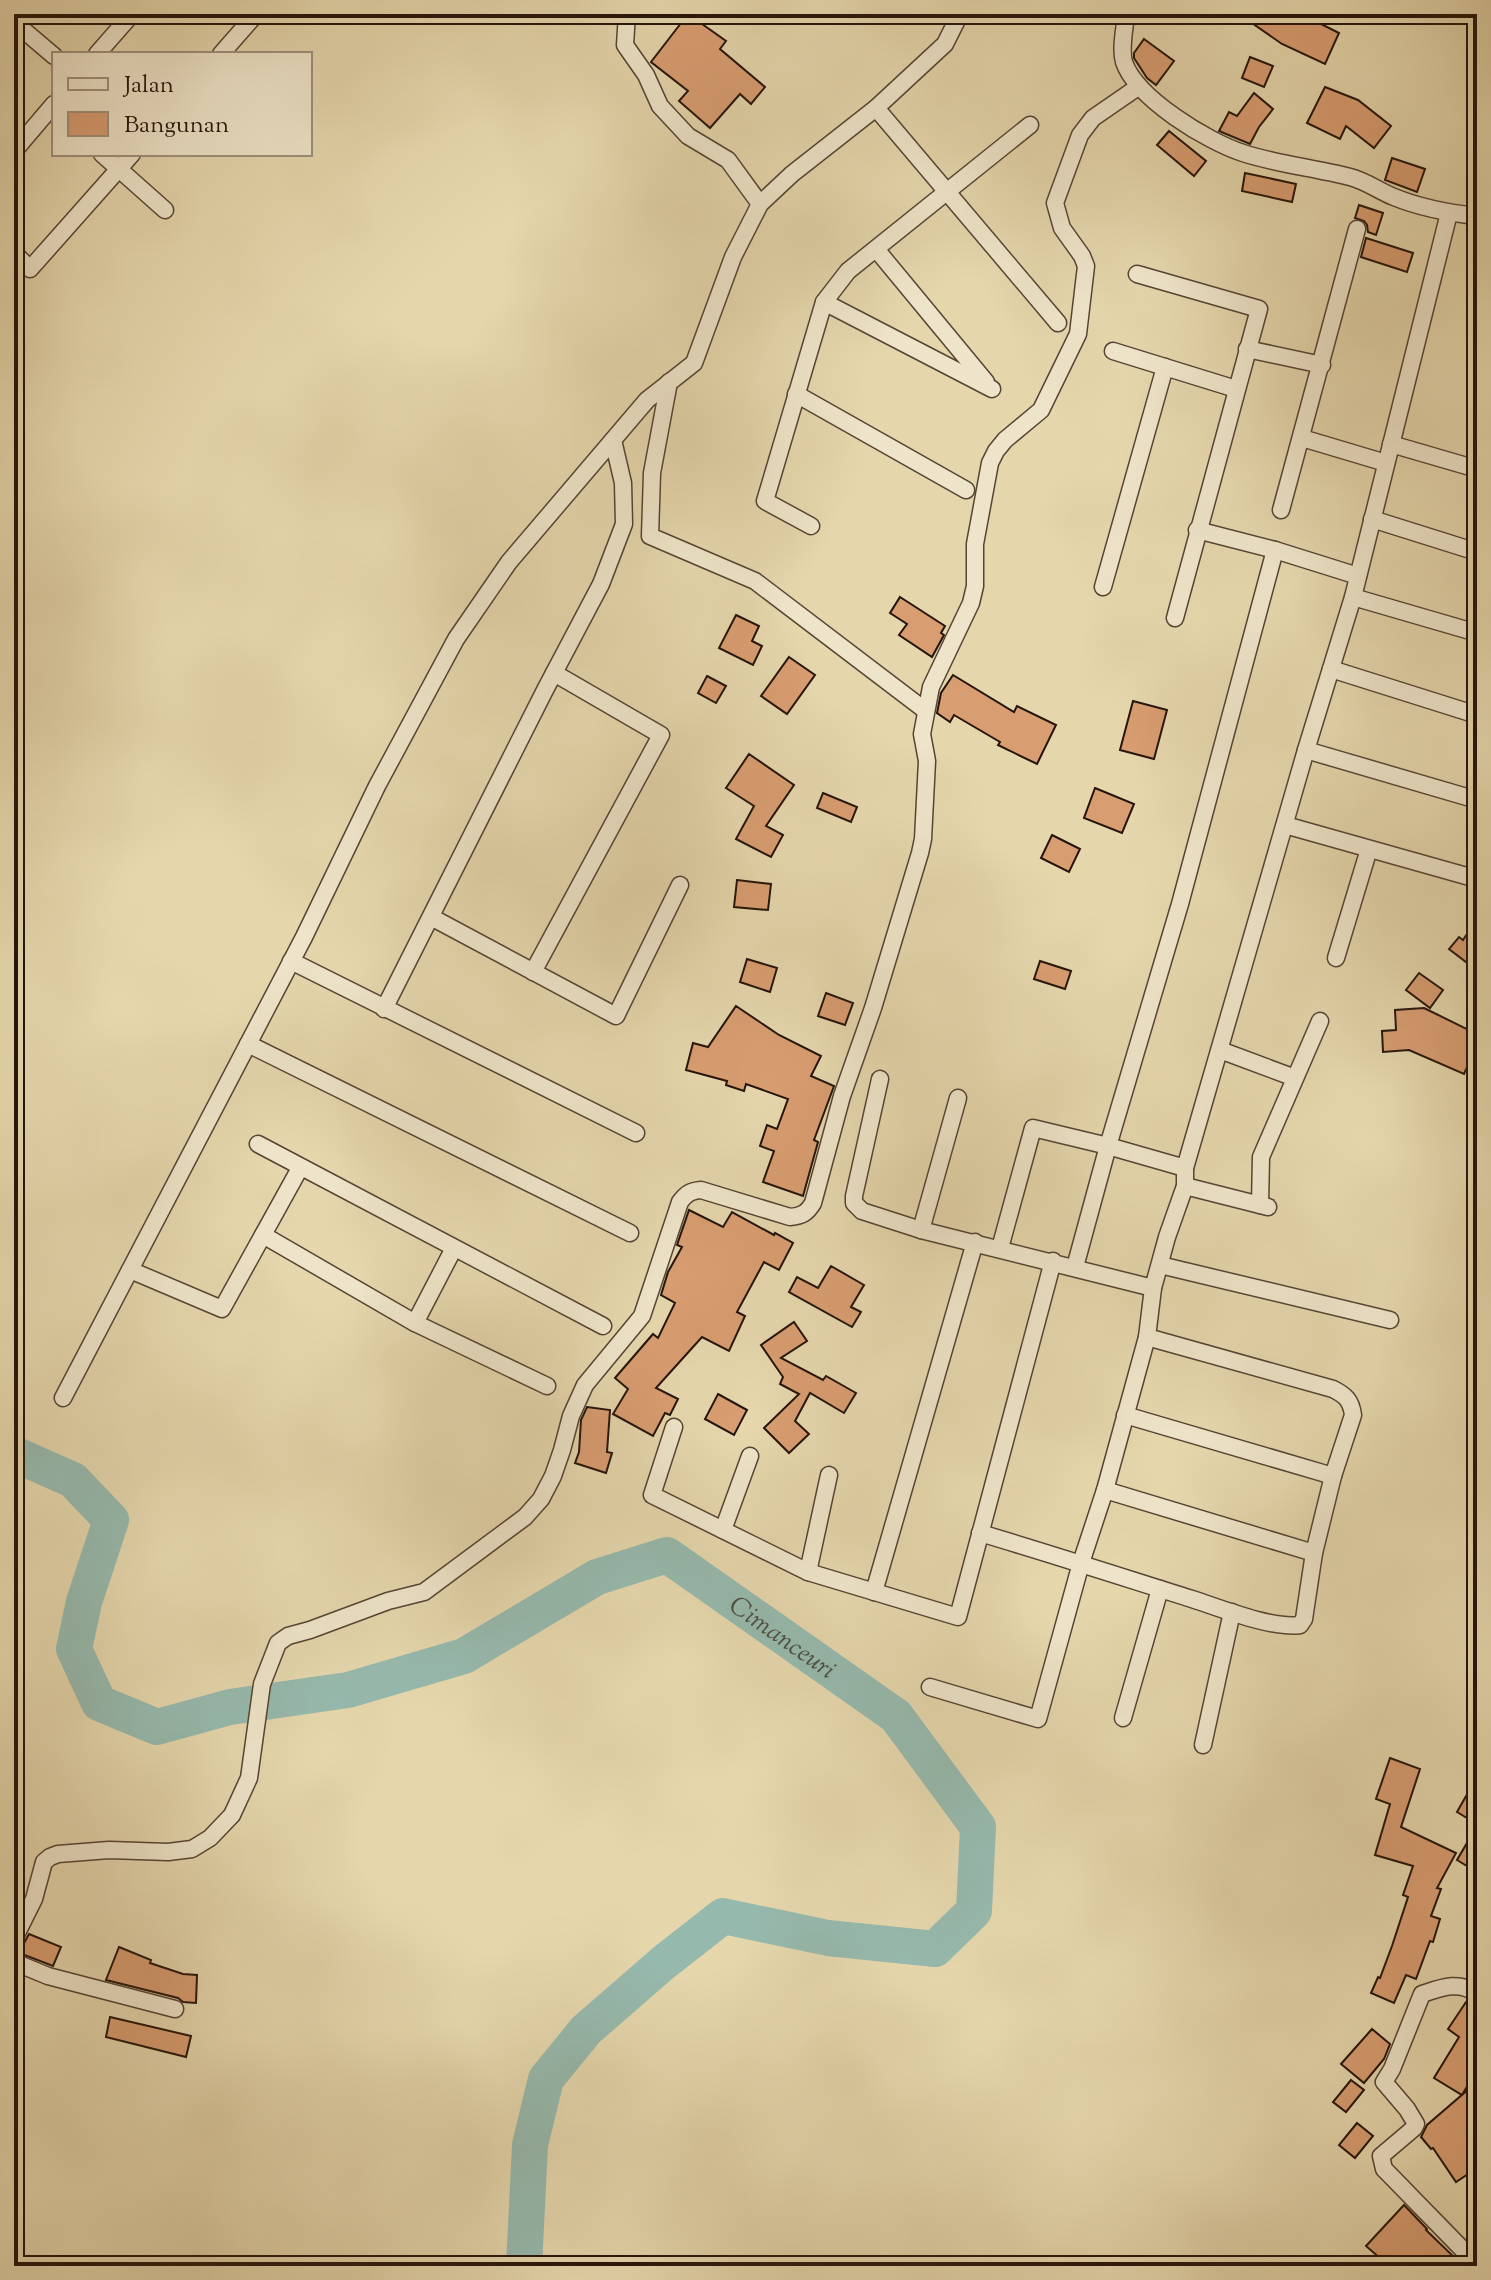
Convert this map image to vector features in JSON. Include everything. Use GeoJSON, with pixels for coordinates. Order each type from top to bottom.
{"type":"FeatureCollection","features":[{"type":"Feature","properties":{"kind":"street"},"geometry":{"type":"LineString","coordinates":[[99,52],[132,14]]}},
{"type":"Feature","properties":{"kind":"street"},"geometry":{"type":"LineString","coordinates":[[223,52],[256,14]]}},
{"type":"Feature","properties":{"kind":"street"},"geometry":{"type":"LineString","coordinates":[[627,14],[625,45],[646,75],[660,106],[688,136],[728,160],[760,204]]}},
{"type":"Feature","properties":{"kind":"street"},"geometry":{"type":"LineString","coordinates":[[63,1398],[291,961],[377,786],[456,639],[509,562],[647,400],[694,363],[733,257],[760,204],[792,174],[876,108],[945,44],[960,14]]}},
{"type":"Feature","properties":{"kind":"street"},"geometry":{"type":"LineString","coordinates":[[1126,14],[1123,60],[1138,87],[1173,115],[1240,153],[1352,178],[1417,206],[1477,216]]}},
{"type":"Feature","properties":{"kind":"street"},"geometry":{"type":"LineString","coordinates":[[14,22],[52,54]]}},
{"type":"Feature","properties":{"kind":"street"},"geometry":{"type":"LineString","coordinates":[[14,1939],[34,1899],[44,1862],[50,1857],[109,1850],[192,1849],[210,1838],[232,1815],[251,1767],[262,1684],[278,1643],[288,1636],[388,1601],[424,1592],[525,1517],[541,1499],[553,1476],[571,1416],[585,1385],[642,1316],[680,1202],[689,1193],[701,1190],[790,1217],[807,1212],[813,1203],[842,1096],[873,1008],[920,853],[927,761],[922,734],[926,711],[931,687],[971,603],[975,586],[975,544],[990,463],[1005,440],[1041,410],[1078,334],[1086,266],[1062,228],[1055,203],[1080,135],[1093,118],[1138,87]]}},
{"type":"Feature","properties":{"kind":"street"},"geometry":{"type":"LineString","coordinates":[[876,108],[1058,323]]}},
{"type":"Feature","properties":{"kind":"street"},"geometry":{"type":"LineString","coordinates":[[17,141],[52,109]]}},
{"type":"Feature","properties":{"kind":"street"},"geometry":{"type":"LineString","coordinates":[[811,526],[765,501],[824,302],[848,271],[1030,125]]}},
{"type":"Feature","properties":{"kind":"street"},"geometry":{"type":"LineString","coordinates":[[104,156],[165,210]]}},
{"type":"Feature","properties":{"kind":"street"},"geometry":{"type":"LineString","coordinates":[[14,253],[30,269],[130,156]]}},
{"type":"Feature","properties":{"kind":"street"},"geometry":{"type":"LineString","coordinates":[[930,1687],[1038,1719],[1147,1337],[1153,1288],[1167,1237],[1306,750],[1353,597],[1449,213]]}},
{"type":"Feature","properties":{"kind":"street"},"geometry":{"type":"LineString","coordinates":[[1281,510],[1357,229]]}},
{"type":"Feature","properties":{"kind":"street"},"geometry":{"type":"LineString","coordinates":[[824,302],[992,389],[876,249]]}},
{"type":"Feature","properties":{"kind":"street"},"geometry":{"type":"LineString","coordinates":[[1137,274],[1259,309],[1175,618]]}},
{"type":"Feature","properties":{"kind":"street"},"geometry":{"type":"LineString","coordinates":[[1247,349],[1322,365]]}},
{"type":"Feature","properties":{"kind":"street"},"geometry":{"type":"LineString","coordinates":[[1113,351],[1236,389]]}},
{"type":"Feature","properties":{"kind":"street"},"geometry":{"type":"LineString","coordinates":[[1103,587],[1165,367]]}},
{"type":"Feature","properties":{"kind":"street"},"geometry":{"type":"LineString","coordinates":[[669,382],[652,473],[650,536],[755,581],[926,711]]}},
{"type":"Feature","properties":{"kind":"street"},"geometry":{"type":"LineString","coordinates":[[796,394],[966,490]]}},
{"type":"Feature","properties":{"kind":"street"},"geometry":{"type":"LineString","coordinates":[[1302,438],[1386,463]]}},
{"type":"Feature","properties":{"kind":"street"},"geometry":{"type":"LineString","coordinates":[[384,1009],[601,584],[624,524],[623,483],[613,440]]}},
{"type":"Feature","properties":{"kind":"street"},"geometry":{"type":"LineString","coordinates":[[1391,444],[1477,469]]}},
{"type":"Feature","properties":{"kind":"street"},"geometry":{"type":"LineString","coordinates":[[1372,519],[1477,552]]}},
{"type":"Feature","properties":{"kind":"street"},"geometry":{"type":"LineString","coordinates":[[1197,530],[1358,576]]}},
{"type":"Feature","properties":{"kind":"street"},"geometry":{"type":"LineString","coordinates":[[1075,1267],[1180,904],[1275,550]]}},
{"type":"Feature","properties":{"kind":"street"},"geometry":{"type":"LineString","coordinates":[[1353,597],[1477,633]]}},
{"type":"Feature","properties":{"kind":"street"},"geometry":{"type":"LineString","coordinates":[[1331,669],[1477,715]]}},
{"type":"Feature","properties":{"kind":"street"},"geometry":{"type":"LineString","coordinates":[[533,972],[661,735],[554,673]]}},
{"type":"Feature","properties":{"kind":"street"},"geometry":{"type":"LineString","coordinates":[[1306,750],[1477,800]]}},
{"type":"Feature","properties":{"kind":"street"},"geometry":{"type":"LineString","coordinates":[[1285,825],[1477,879]]}},
{"type":"Feature","properties":{"kind":"street"},"geometry":{"type":"LineString","coordinates":[[1336,958],[1369,849]]}},
{"type":"Feature","properties":{"kind":"street"},"geometry":{"type":"LineString","coordinates":[[431,917],[616,1016],[680,885]]}},
{"type":"Feature","properties":{"kind":"street"},"geometry":{"type":"LineString","coordinates":[[291,961],[636,1133]]}},
{"type":"Feature","properties":{"kind":"street"},"geometry":{"type":"LineString","coordinates":[[1000,1248],[1033,1128],[1108,1146],[1265,1207],[1261,1157],[1320,1021]]}},
{"type":"Feature","properties":{"kind":"street"},"geometry":{"type":"LineString","coordinates":[[248,1044],[630,1233]]}},
{"type":"Feature","properties":{"kind":"street"},"geometry":{"type":"LineString","coordinates":[[1220,1050],[1295,1078]]}},
{"type":"Feature","properties":{"kind":"street"},"geometry":{"type":"LineString","coordinates":[[880,1079],[854,1196],[854,1203],[862,1211],[921,1230],[1153,1288]]}},
{"type":"Feature","properties":{"kind":"street"},"geometry":{"type":"LineString","coordinates":[[921,1230],[958,1098]]}},
{"type":"Feature","properties":{"kind":"street"},"geometry":{"type":"LineString","coordinates":[[258,1144],[603,1326]]}},
{"type":"Feature","properties":{"kind":"street"},"geometry":{"type":"LineString","coordinates":[[130,1270],[222,1309],[300,1168]]}},
{"type":"Feature","properties":{"kind":"street"},"geometry":{"type":"LineString","coordinates":[[263,1235],[415,1323],[547,1386]]}},
{"type":"Feature","properties":{"kind":"street"},"geometry":{"type":"LineString","coordinates":[[874,1592],[975,1242]]}},
{"type":"Feature","properties":{"kind":"street"},"geometry":{"type":"LineString","coordinates":[[415,1323],[454,1248]]}},
{"type":"Feature","properties":{"kind":"street"},"geometry":{"type":"LineString","coordinates":[[674,1427],[652,1495],[808,1572],[958,1617],[1053,1261]]}},
{"type":"Feature","properties":{"kind":"street"},"geometry":{"type":"LineString","coordinates":[[1160,1265],[1390,1320]]}},
{"type":"Feature","properties":{"kind":"street"},"geometry":{"type":"LineString","coordinates":[[980,1533],[1232,1612],[1285,1626],[1300,1625],[1304,1619],[1314,1553],[1333,1476],[1353,1415],[1352,1405],[1345,1395],[1333,1389],[1147,1337]]}},
{"type":"Feature","properties":{"kind":"street"},"geometry":{"type":"LineString","coordinates":[[1125,1415],[1333,1476]]}},
{"type":"Feature","properties":{"kind":"street"},"geometry":{"type":"LineString","coordinates":[[723,1530],[750,1456]]}},
{"type":"Feature","properties":{"kind":"street"},"geometry":{"type":"LineString","coordinates":[[808,1572],[829,1475]]}},
{"type":"Feature","properties":{"kind":"street"},"geometry":{"type":"LineString","coordinates":[[1105,1490],[1314,1553]]}},
{"type":"Feature","properties":{"kind":"street"},"geometry":{"type":"LineString","coordinates":[[1123,1718],[1160,1589]]}},
{"type":"Feature","properties":{"kind":"street"},"geometry":{"type":"LineString","coordinates":[[1203,1745],[1232,1612]]}},
{"type":"Feature","properties":{"kind":"street"},"geometry":{"type":"LineString","coordinates":[[14,1962],[48,1976],[175,2009]]}},
{"type":"Feature","properties":{"kind":"street"},"geometry":{"type":"LineString","coordinates":[[1477,1993],[1465,1986],[1453,1986],[1422,1994],[1384,2082],[1416,2124],[1381,2156],[1384,2169],[1397,2184],[1467,2254],[1477,2255]]}},
{"type":"Feature","properties":{"kind":"building"},"geometry":{"type":"Polygon","coordinates":[[[688,14],[726,41],[720,49],[765,87],[751,104],[740,94],[710,128],[679,101],[688,91],[651,62],[688,14]]]}},
{"type":"Feature","properties":{"kind":"building"},"geometry":{"type":"Polygon","coordinates":[[[1239,14],[1326,14],[1321,24],[1339,33],[1325,64],[1282,44],[1239,14]]]}},
{"type":"Feature","properties":{"kind":"building"},"geometry":{"type":"Polygon","coordinates":[[[1144,39],[1174,61],[1156,85],[1147,78],[1134,58],[1144,39]]]}},
{"type":"Feature","properties":{"kind":"building"},"geometry":{"type":"Polygon","coordinates":[[[1250,57],[1273,66],[1264,87],[1242,78],[1250,57]]]}},
{"type":"Feature","properties":{"kind":"building"},"geometry":{"type":"Polygon","coordinates":[[[1325,87],[1358,100],[1391,126],[1374,148],[1346,126],[1340,139],[1307,123],[1325,87]]]}},
{"type":"Feature","properties":{"kind":"building"},"geometry":{"type":"Polygon","coordinates":[[[1254,93],[1273,109],[1250,144],[1219,131],[1229,112],[1237,116],[1254,93]]]}},
{"type":"Feature","properties":{"kind":"building"},"geometry":{"type":"Polygon","coordinates":[[[1169,131],[1206,161],[1194,176],[1157,145],[1169,131]]]}},
{"type":"Feature","properties":{"kind":"building"},"geometry":{"type":"Polygon","coordinates":[[[1392,158],[1425,169],[1417,192],[1385,180],[1392,158]]]}},
{"type":"Feature","properties":{"kind":"building"},"geometry":{"type":"Polygon","coordinates":[[[1245,173],[1296,184],[1292,202],[1242,191],[1245,173]]]}},
{"type":"Feature","properties":{"kind":"building"},"geometry":{"type":"Polygon","coordinates":[[[1359,205],[1383,213],[1376,235],[1368,232],[1364,221],[1355,218],[1359,205]]]}},
{"type":"Feature","properties":{"kind":"building"},"geometry":{"type":"Polygon","coordinates":[[[1366,238],[1413,253],[1407,272],[1361,257],[1366,238]]]}},
{"type":"Feature","properties":{"kind":"building"},"geometry":{"type":"Polygon","coordinates":[[[900,597],[945,626],[941,633],[944,635],[932,657],[899,635],[907,624],[890,613],[900,597]]]}},
{"type":"Feature","properties":{"kind":"building"},"geometry":{"type":"Polygon","coordinates":[[[736,615],[759,626],[752,641],[762,646],[753,665],[719,648],[736,615]]]}},
{"type":"Feature","properties":{"kind":"building"},"geometry":{"type":"Polygon","coordinates":[[[789,657],[815,675],[787,714],[761,696],[789,657]]]}},
{"type":"Feature","properties":{"kind":"building"},"geometry":{"type":"Polygon","coordinates":[[[953,675],[1014,712],[1017,706],[1056,725],[1037,764],[998,745],[1000,742],[954,715],[950,722],[937,713],[941,693],[953,675]]]}},
{"type":"Feature","properties":{"kind":"building"},"geometry":{"type":"Polygon","coordinates":[[[707,676],[726,686],[716,703],[698,693],[707,676]]]}},
{"type":"Feature","properties":{"kind":"building"},"geometry":{"type":"Polygon","coordinates":[[[1133,701],[1167,710],[1154,759],[1120,750],[1133,701]]]}},
{"type":"Feature","properties":{"kind":"building"},"geometry":{"type":"Polygon","coordinates":[[[749,754],[794,785],[766,826],[783,835],[771,857],[736,839],[754,806],[726,788],[749,754]]]}},
{"type":"Feature","properties":{"kind":"building"},"geometry":{"type":"Polygon","coordinates":[[[1095,788],[1134,804],[1122,833],[1084,818],[1095,788]]]}},
{"type":"Feature","properties":{"kind":"building"},"geometry":{"type":"Polygon","coordinates":[[[823,793],[857,807],[851,822],[817,808],[823,793]]]}},
{"type":"Feature","properties":{"kind":"building"},"geometry":{"type":"Polygon","coordinates":[[[1052,835],[1080,849],[1069,872],[1041,858],[1052,835]]]}},
{"type":"Feature","properties":{"kind":"building"},"geometry":{"type":"Polygon","coordinates":[[[737,880],[771,884],[768,910],[734,907],[737,880]]]}},
{"type":"Feature","properties":{"kind":"building"},"geometry":{"type":"Polygon","coordinates":[[[1477,919],[1477,948],[1466,962],[1449,949],[1459,937],[1463,940],[1477,919]]]}},
{"type":"Feature","properties":{"kind":"building"},"geometry":{"type":"Polygon","coordinates":[[[747,959],[777,968],[770,992],[740,982],[747,959]]]}},
{"type":"Feature","properties":{"kind":"building"},"geometry":{"type":"Polygon","coordinates":[[[1040,961],[1071,971],[1065,989],[1034,979],[1040,961]]]}},
{"type":"Feature","properties":{"kind":"building"},"geometry":{"type":"Polygon","coordinates":[[[1419,973],[1443,990],[1430,1008],[1406,990],[1419,973]]]}},
{"type":"Feature","properties":{"kind":"building"},"geometry":{"type":"Polygon","coordinates":[[[826,993],[853,1003],[845,1025],[818,1016],[826,993]]]}},
{"type":"Feature","properties":{"kind":"building"},"geometry":{"type":"Polygon","coordinates":[[[736,1006],[779,1035],[821,1056],[811,1076],[834,1086],[814,1140],[818,1142],[803,1196],[763,1182],[774,1151],[760,1146],[767,1125],[777,1129],[788,1099],[746,1084],[744,1091],[726,1085],[727,1081],[686,1070],[693,1043],[708,1047],[736,1006]]]}},
{"type":"Feature","properties":{"kind":"building"},"geometry":{"type":"Polygon","coordinates":[[[1424,1008],[1477,1034],[1477,1045],[1464,1074],[1409,1050],[1383,1052],[1382,1031],[1396,1030],[1395,1010],[1424,1008]]]}},
{"type":"Feature","properties":{"kind":"building"},"geometry":{"type":"Polygon","coordinates":[[[689,1210],[723,1227],[732,1212],[793,1243],[779,1270],[764,1262],[737,1312],[745,1316],[729,1351],[702,1337],[656,1388],[678,1399],[670,1415],[665,1413],[653,1436],[613,1414],[628,1389],[615,1378],[653,1334],[658,1338],[675,1303],[661,1295],[668,1272],[682,1247],[677,1245],[689,1210]]]}},
{"type":"Feature","properties":{"kind":"building"},"geometry":{"type":"Polygon","coordinates":[[[831,1266],[864,1285],[851,1307],[861,1312],[852,1327],[789,1292],[797,1277],[818,1288],[831,1266]]]}},
{"type":"Feature","properties":{"kind":"building"},"geometry":{"type":"Polygon","coordinates":[[[794,1322],[807,1341],[781,1358],[823,1380],[826,1376],[856,1393],[844,1413],[810,1393],[795,1421],[809,1434],[789,1453],[764,1428],[799,1394],[780,1384],[783,1377],[761,1345],[794,1322]]]}},
{"type":"Feature","properties":{"kind":"building"},"geometry":{"type":"Polygon","coordinates":[[[718,1394],[747,1410],[734,1435],[705,1419],[718,1394]]]}},
{"type":"Feature","properties":{"kind":"building"},"geometry":{"type":"Polygon","coordinates":[[[587,1407],[610,1410],[607,1452],[612,1453],[606,1473],[575,1463],[579,1452],[581,1420],[587,1407]]]}},
{"type":"Feature","properties":{"kind":"building"},"geometry":{"type":"Polygon","coordinates":[[[1390,1758],[1420,1769],[1401,1827],[1456,1853],[1437,1888],[1441,1889],[1431,1916],[1440,1919],[1433,1942],[1430,1941],[1416,1979],[1406,1975],[1394,2003],[1371,1993],[1392,1946],[1408,1897],[1403,1895],[1413,1866],[1375,1855],[1390,1804],[1376,1799],[1390,1758]]]}},
{"type":"Feature","properties":{"kind":"building"},"geometry":{"type":"Polygon","coordinates":[[[1477,1777],[1477,1824],[1457,1812],[1477,1777]]]}},
{"type":"Feature","properties":{"kind":"building"},"geometry":{"type":"Polygon","coordinates":[[[1477,1826],[1477,1872],[1457,1860],[1477,1826]]]}},
{"type":"Feature","properties":{"kind":"building"},"geometry":{"type":"Polygon","coordinates":[[[29,1934],[61,1947],[53,1966],[14,1951],[23,1945],[29,1934]]]}},
{"type":"Feature","properties":{"kind":"building"},"geometry":{"type":"Polygon","coordinates":[[[119,1947],[151,1960],[150,1963],[183,1974],[197,1975],[196,2003],[106,1980],[119,1947]]]}},
{"type":"Feature","properties":{"kind":"building"},"geometry":{"type":"Polygon","coordinates":[[[1466,2002],[1477,2009],[1477,2070],[1462,2095],[1434,2078],[1459,2037],[1448,2029],[1466,2002]]]}},
{"type":"Feature","properties":{"kind":"building"},"geometry":{"type":"Polygon","coordinates":[[[110,2017],[191,2036],[186,2057],[106,2037],[110,2017]]]}},
{"type":"Feature","properties":{"kind":"building"},"geometry":{"type":"Polygon","coordinates":[[[1372,2029],[1390,2044],[1384,2059],[1364,2083],[1341,2064],[1372,2029]]]}},
{"type":"Feature","properties":{"kind":"building"},"geometry":{"type":"Polygon","coordinates":[[[1351,2080],[1364,2090],[1346,2112],[1333,2102],[1351,2080]]]}},
{"type":"Feature","properties":{"kind":"building"},"geometry":{"type":"Polygon","coordinates":[[[1477,2082],[1477,2168],[1456,2182],[1433,2148],[1421,2137],[1427,2125],[1477,2082]]]}},
{"type":"Feature","properties":{"kind":"building"},"geometry":{"type":"Polygon","coordinates":[[[1357,2123],[1373,2136],[1355,2158],[1339,2145],[1357,2123]]]}},
{"type":"Feature","properties":{"kind":"building"},"geometry":{"type":"Polygon","coordinates":[[[1404,2205],[1466,2266],[1389,2266],[1366,2246],[1404,2205]]]}},
{"type":"Feature","properties":{"kind":"waterway","name":"Cimanceuri"},"geometry":{"type":"LineString","coordinates":[[14,1454],[73,1480],[111,1520],[84,1602],[74,1649],[99,1703],[157,1727],[230,1707],[348,1690],[464,1656],[597,1577],[667,1555],[896,1716],[978,1827],[974,1911],[935,1949],[828,1938],[723,1916],[586,2030],[546,2079],[530,2145],[524,2266]]}}]}
